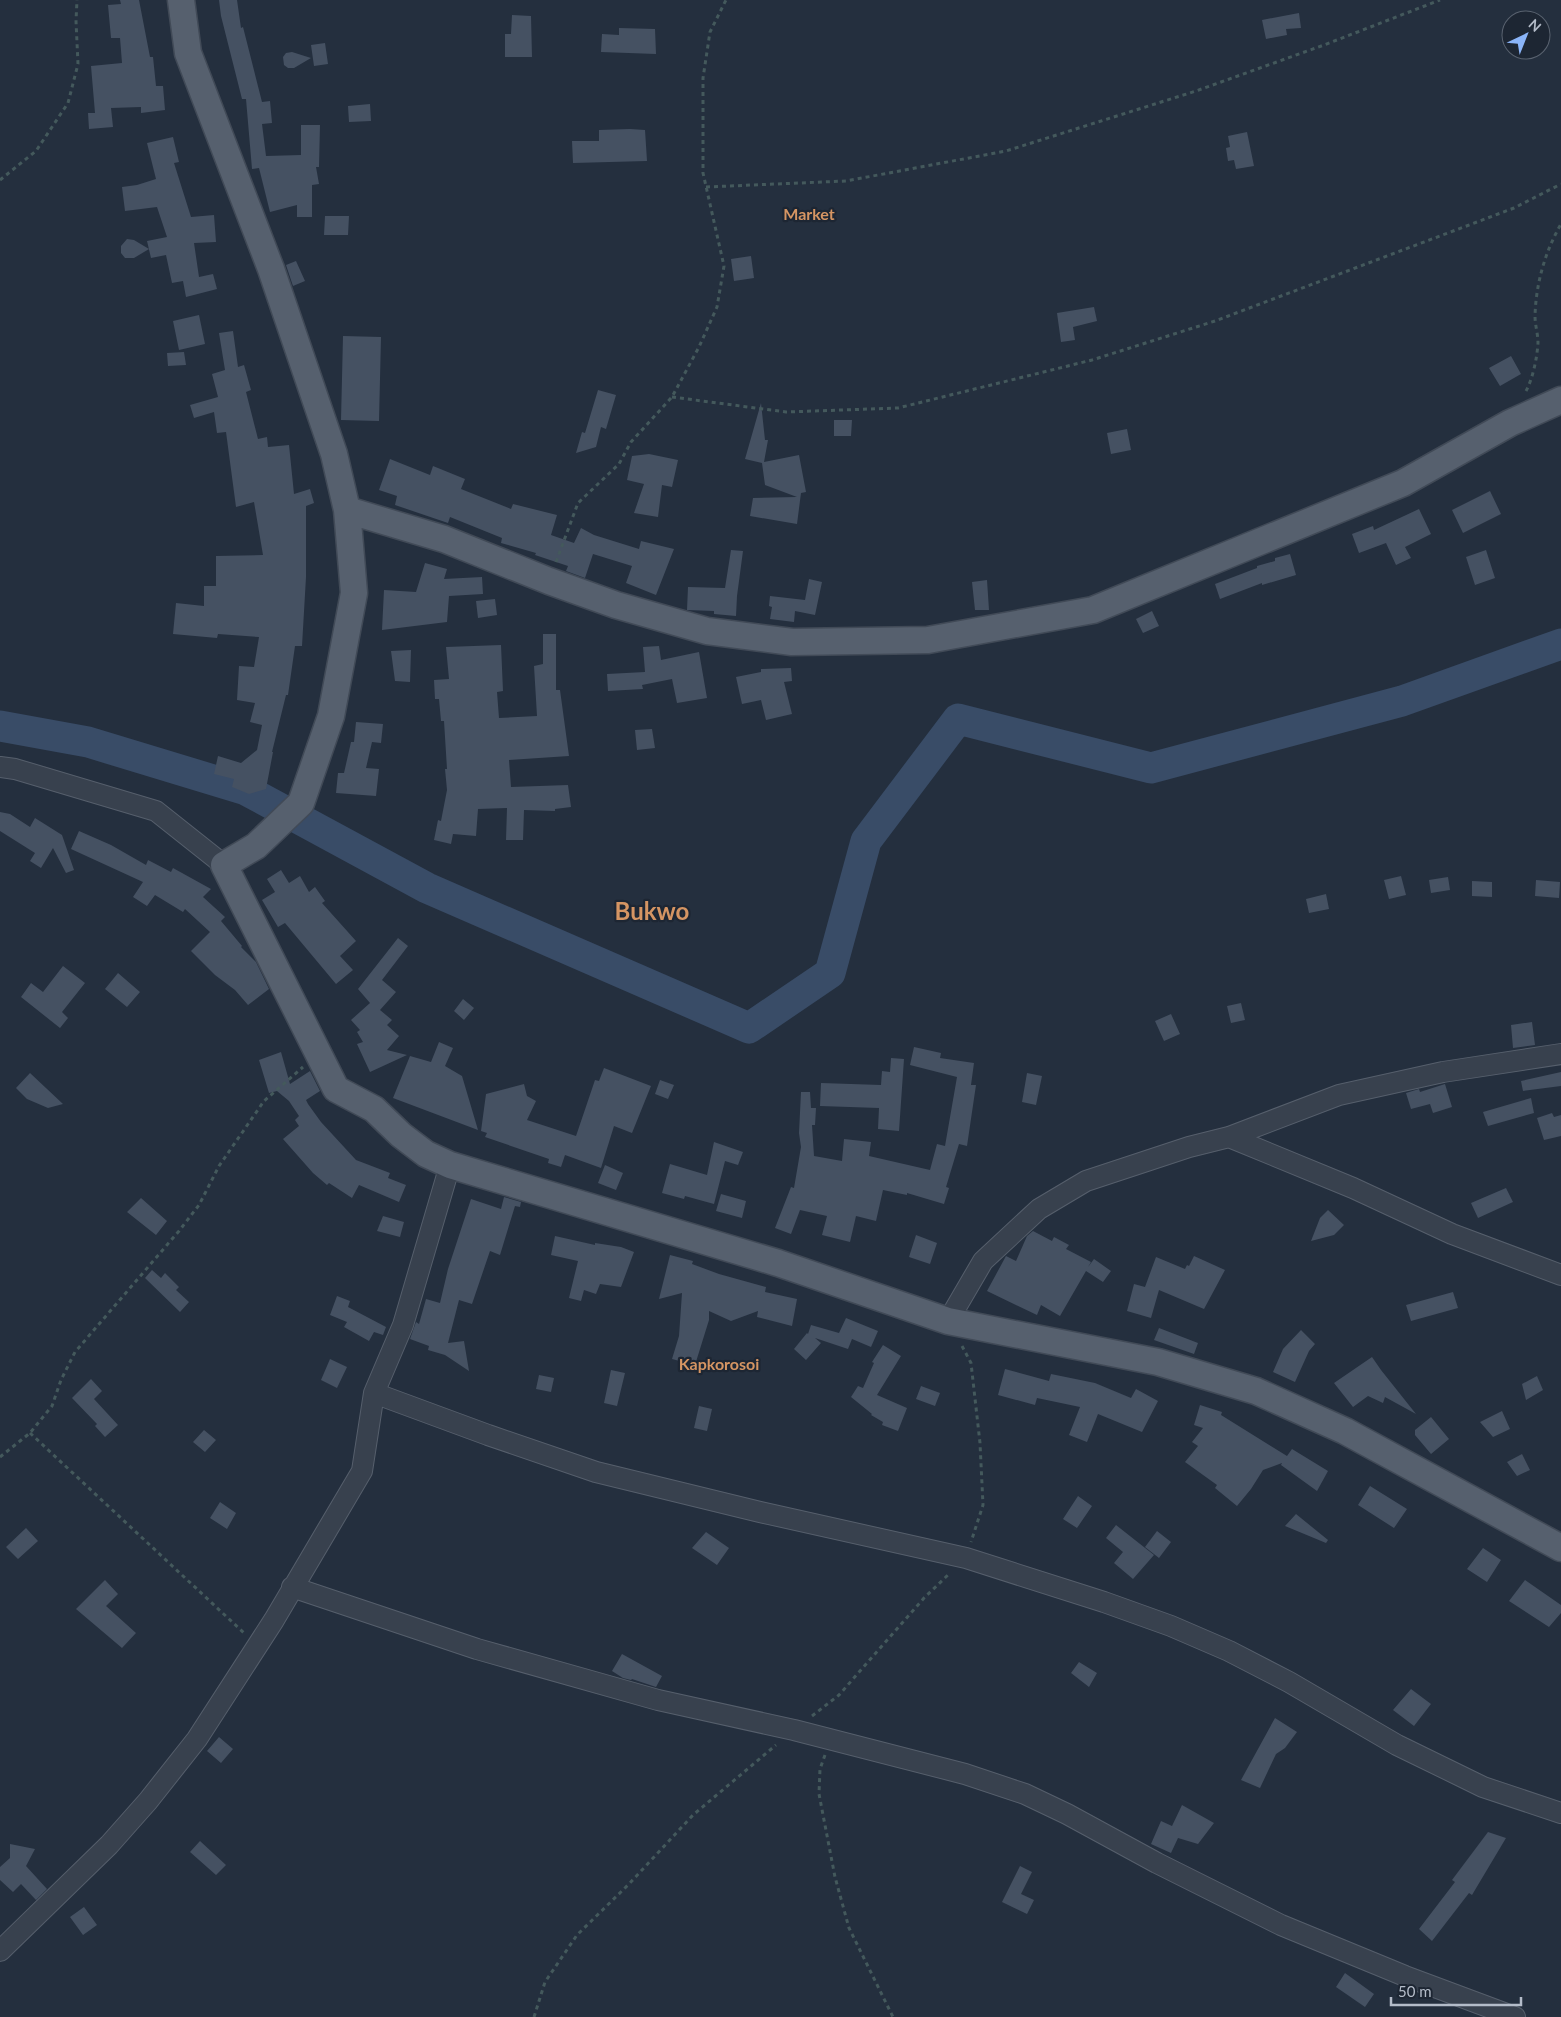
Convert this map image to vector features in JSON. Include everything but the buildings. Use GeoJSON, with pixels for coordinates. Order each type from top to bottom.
{"type":"FeatureCollection","features":[{"type":"Feature","properties":{"kind":"main road"},"geometry":{"type":"LineString","coordinates":[[181,0],[188,53],[274,278],[334,454],[347,510],[354,593],[331,716],[301,803],[256,846],[224,865],[336,1089],[374,1109],[401,1135],[426,1154],[450,1165],[778,1264],[948,1321],[1158,1362],[1256,1391],[1345,1431],[1561,1548]]}},
{"type":"Feature","properties":{"kind":"main road"},"geometry":{"type":"LineString","coordinates":[[347,510],[444,539],[549,581],[616,605],[707,631],[792,642],[928,640],[1093,610],[1403,484],[1510,423],[1561,400]]}},
{"type":"Feature","properties":{"kind":"street"},"geometry":{"type":"LineString","coordinates":[[0,767],[16,769],[156,811],[224,865]]}},
{"type":"Feature","properties":{"kind":"street"},"geometry":{"type":"LineString","coordinates":[[948,1321],[983,1261],[1039,1209],[1086,1181],[1189,1147],[1228,1137],[1339,1095],[1443,1072],[1561,1054]]}},
{"type":"Feature","properties":{"kind":"street"},"geometry":{"type":"LineString","coordinates":[[1228,1137],[1353,1188],[1452,1234],[1560,1274]]}},
{"type":"Feature","properties":{"kind":"street"},"geometry":{"type":"LineString","coordinates":[[0,1951],[110,1845],[197,1739],[258,1645],[362,1471],[374,1393],[403,1325],[450,1165]]}},
{"type":"Feature","properties":{"kind":"street"},"geometry":{"type":"LineString","coordinates":[[374,1393],[488,1436],[596,1472],[760,1512],[966,1558],[1035,1579],[1171,1626],[1229,1651],[1289,1682],[1437,1766],[1482,1787],[1561,1813]]}},
{"type":"Feature","properties":{"kind":"street"},"geometry":{"type":"LineString","coordinates":[[292,1587],[478,1649],[658,1700],[794,1730],[830,1741],[965,1774],[1025,1794],[1067,1814],[1156,1863],[1281,1925],[1405,1976],[1515,2017]]}},
{"type":"Feature","properties":{"kind":"path"},"geometry":{"type":"LineString","coordinates":[[0,180],[36,151],[68,103],[78,64],[77,0]]}},
{"type":"Feature","properties":{"kind":"path"},"geometry":{"type":"LineString","coordinates":[[549,581],[578,503],[619,464],[631,442],[672,397],[699,347],[717,307],[724,266],[703,173],[703,78],[710,32],[726,0]]}},
{"type":"Feature","properties":{"kind":"path"},"geometry":{"type":"LineString","coordinates":[[706,187],[846,182],[1006,151],[1196,91],[1324,45],[1440,0]]}},
{"type":"Feature","properties":{"kind":"path"},"geometry":{"type":"LineString","coordinates":[[672,397],[786,412],[898,408],[1092,360],[1215,321],[1514,208],[1561,184]]}},
{"type":"Feature","properties":{"kind":"path"},"geometry":{"type":"LineString","coordinates":[[1510,423],[1530,383],[1538,343],[1535,317],[1539,280],[1549,245],[1561,224]]}},
{"type":"Feature","properties":{"kind":"path"},"geometry":{"type":"LineString","coordinates":[[0,1457],[30,1433],[52,1406],[61,1380],[75,1352],[199,1205],[219,1166],[264,1101],[301,1069],[318,1050]]}},
{"type":"Feature","properties":{"kind":"path"},"geometry":{"type":"LineString","coordinates":[[534,2017],[545,1982],[577,1935],[629,1884],[693,1815],[794,1730],[839,1695],[924,1598],[966,1558],[983,1505],[980,1443],[971,1363],[948,1321]]}},
{"type":"Feature","properties":{"kind":"path"},"geometry":{"type":"LineString","coordinates":[[30,1433],[258,1645]]}},
{"type":"Feature","properties":{"kind":"path"},"geometry":{"type":"LineString","coordinates":[[830,1741],[820,1769],[819,1794],[835,1877],[849,1928],[893,2017]]}},
{"type":"Feature","properties":{"kind":"waterway"},"geometry":{"type":"LineString","coordinates":[[0,726],[88,742],[246,790],[427,888],[749,1028],[830,973],[866,841],[958,719],[1151,768],[1402,701],[1561,644]]}},
{"type":"Feature","properties":{"kind":"district","name":"Market"},"geometry":{"type":"Point","coordinates":[809,213]}},
{"type":"Feature","properties":{"kind":"district","name":"Bukwo"},"geometry":{"type":"Point","coordinates":[652,910]}},
{"type":"Feature","properties":{"kind":"district","name":"Kapkorosoi"},"geometry":{"type":"Point","coordinates":[719,1363]}}]}
